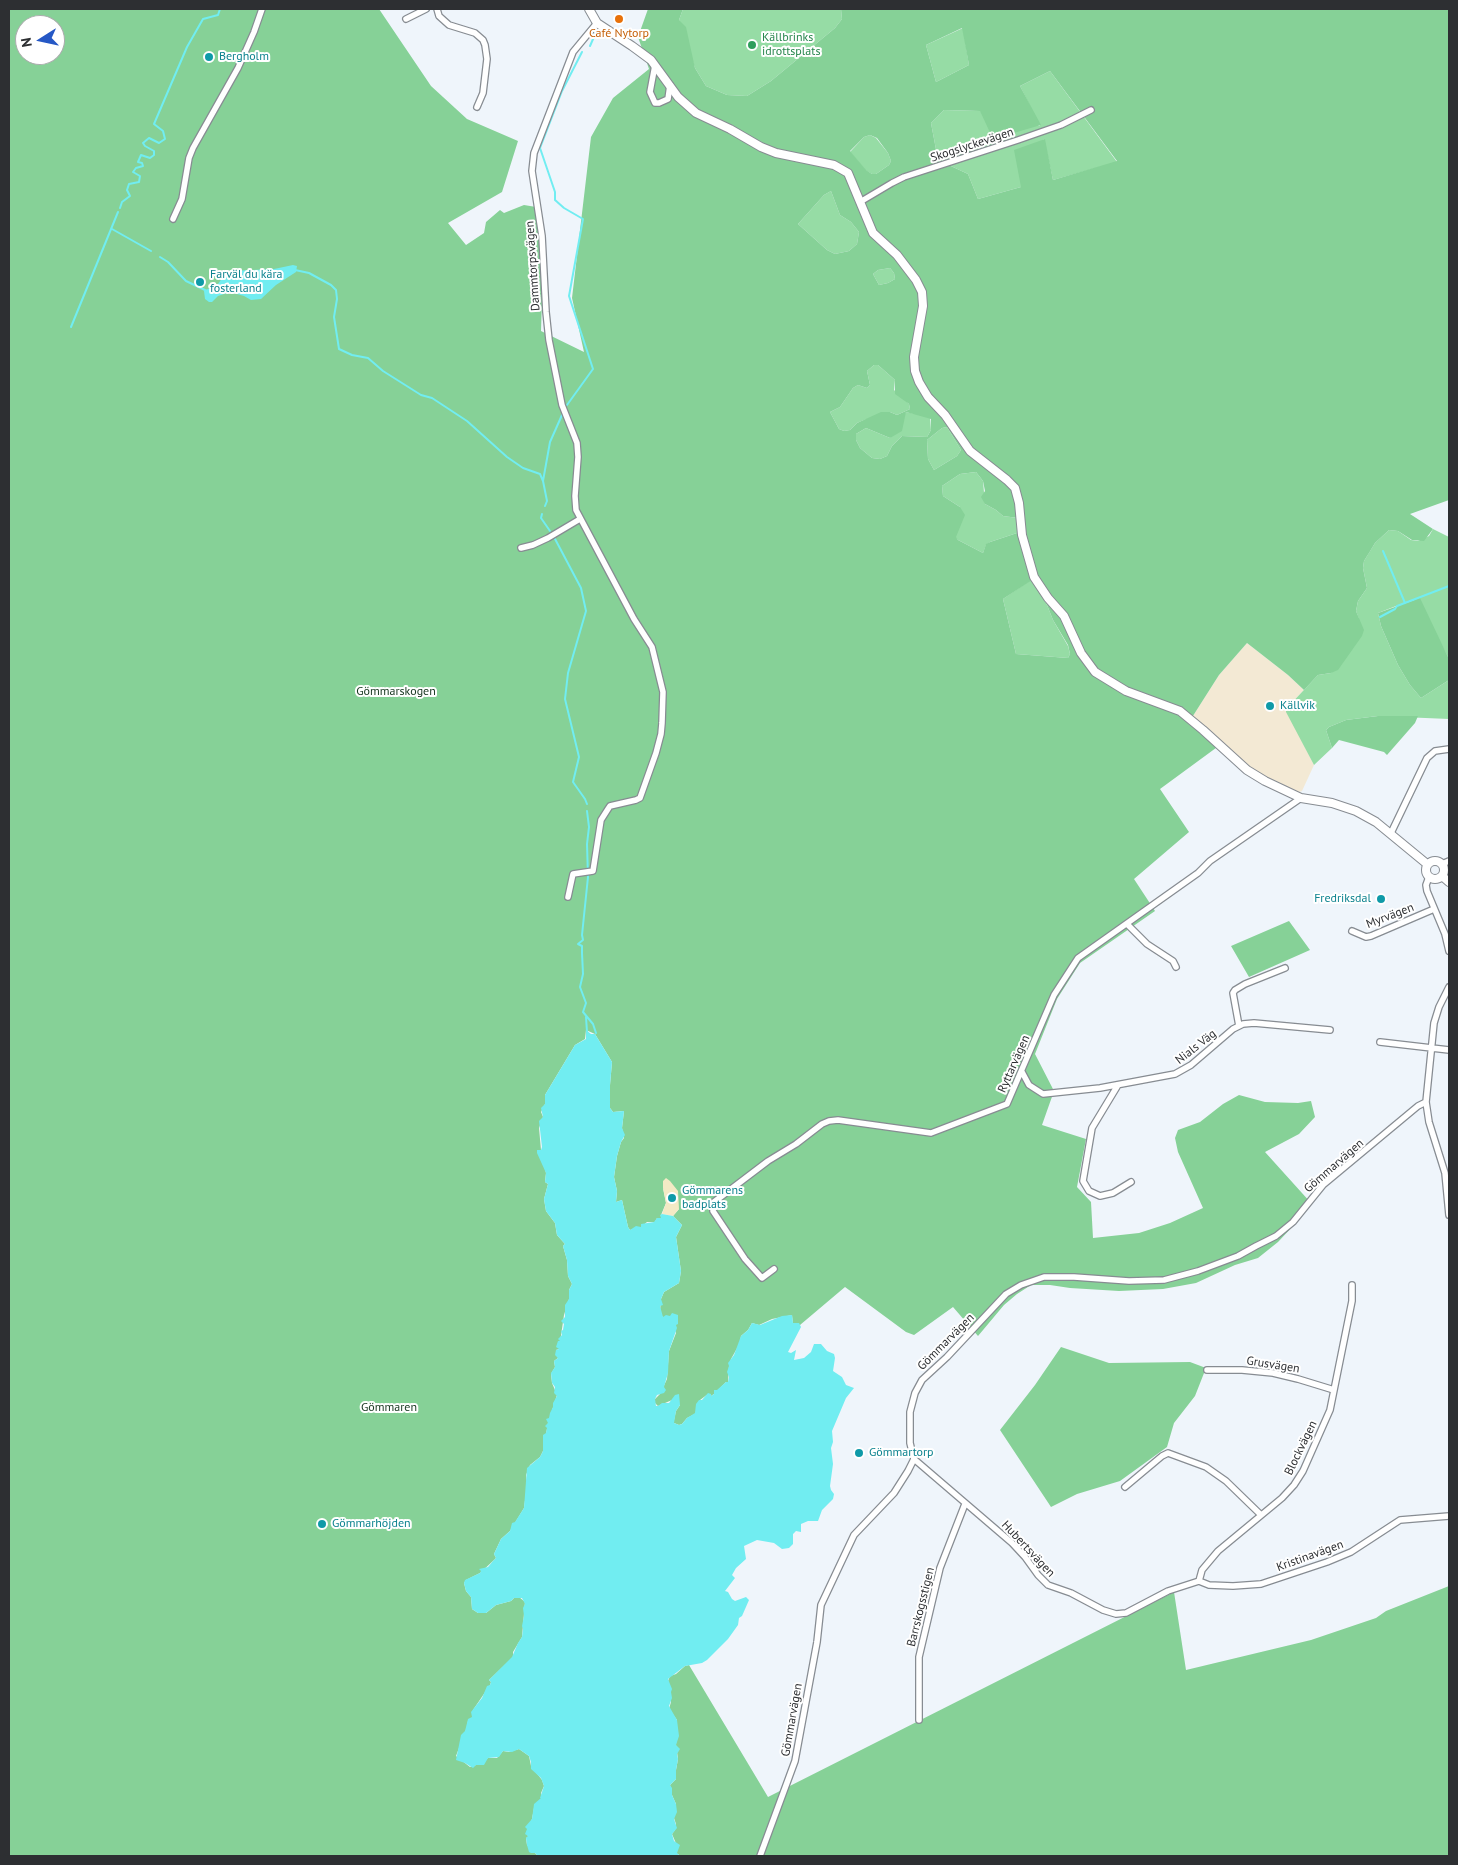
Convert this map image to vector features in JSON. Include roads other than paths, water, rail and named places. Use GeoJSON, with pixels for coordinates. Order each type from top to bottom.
{"type":"FeatureCollection","features":[{"type":"Feature","properties":{"kind":"street"},"geometry":{"type":"LineString","coordinates":[[173,219],[182,199],[189,158],[193,148],[238,68],[262,9]]}},
{"type":"Feature","properties":{"kind":"street"},"geometry":{"type":"LineString","coordinates":[[406,19],[426,9]]}},
{"type":"Feature","properties":{"kind":"street"},"geometry":{"type":"LineString","coordinates":[[437,9],[440,16],[449,25],[475,33],[483,40],[487,59],[483,94],[477,108]]}},
{"type":"Feature","properties":{"kind":"street"},"geometry":{"type":"LineString","coordinates":[[589,9],[597,23],[632,46],[655,65],[678,97],[696,113],[730,129],[761,147],[783,156],[828,163],[841,168],[850,176],[873,232],[897,255],[916,280],[922,292],[923,306],[914,357],[915,371],[919,382],[970,451],[1015,488],[1019,503],[1022,535],[1034,577],[1048,598],[1064,616],[1089,666],[1101,677],[1126,691],[1180,711],[1247,770],[1265,781],[1300,798],[1332,803],[1350,809],[1376,822],[1427,864]]}},
{"type":"Feature","properties":{"kind":"street","name":"Dammtorpsvägen"},"geometry":{"type":"LineString","coordinates":[[568,897],[573,874],[588,873],[593,870],[601,820],[610,806],[636,800],[642,794],[661,734],[663,692],[656,658],[648,638],[634,619],[597,546],[577,514],[575,500],[577,443],[563,408],[549,340],[546,312],[542,236],[532,164],[534,153],[573,52],[597,23]]}},
{"type":"Feature","properties":{"kind":"street"},"geometry":{"type":"LineString","coordinates":[[655,65],[650,92],[655,103],[668,98],[670,85]]}},
{"type":"Feature","properties":{"kind":"street","name":"Skogslyckevägen"},"geometry":{"type":"LineString","coordinates":[[860,202],[904,177],[1060,125],[1091,110]]}},
{"type":"Feature","properties":{"kind":"street"},"geometry":{"type":"LineString","coordinates":[[521,548],[548,538],[580,519]]}},
{"type":"Feature","properties":{"kind":"street"},"geometry":{"type":"LineString","coordinates":[[1391,833],[1427,758],[1435,751],[1449,750]]}},
{"type":"Feature","properties":{"kind":"street","name":"Ryttarvägen"},"geometry":{"type":"LineString","coordinates":[[774,1270],[762,1278],[745,1259],[713,1211],[713,1204],[716,1201],[768,1161],[796,1144],[822,1124],[838,1120],[927,1133],[1006,1104],[1022,1072],[1054,995],[1074,963],[1198,873],[1210,861],[1300,798]]}},
{"type":"Feature","properties":{"kind":"street"},"geometry":{"type":"LineString","coordinates":[[1442,876],[1446,862],[1433,860],[1427,864],[1425,868],[1429,877],[1426,885],[1427,891],[1445,934],[1449,951]]}},
{"type":"Feature","properties":{"kind":"street"},"geometry":{"type":"LineString","coordinates":[[1429,877],[1438,878],[1442,876]]}},
{"type":"Feature","properties":{"kind":"street"},"geometry":{"type":"LineString","coordinates":[[1442,876],[1449,882]]}},
{"type":"Feature","properties":{"kind":"street","name":"Myrvägen"},"geometry":{"type":"LineString","coordinates":[[1352,932],[1366,937],[1371,936],[1434,909]]}},
{"type":"Feature","properties":{"kind":"street"},"geometry":{"type":"LineString","coordinates":[[1127,924],[1147,944],[1173,961],[1176,968]]}},
{"type":"Feature","properties":{"kind":"street"},"geometry":{"type":"LineString","coordinates":[[1285,968],[1235,990],[1233,994],[1239,1026],[1254,1023],[1330,1030]]}},
{"type":"Feature","properties":{"kind":"street"},"geometry":{"type":"LineString","coordinates":[[1449,987],[1435,1017],[1430,1048],[1426,1102],[1431,1130],[1445,1173],[1449,1215]]}},
{"type":"Feature","properties":{"kind":"street","name":"Nials Väg"},"geometry":{"type":"LineString","coordinates":[[1022,1072],[1029,1085],[1043,1094],[1118,1085],[1170,1076],[1181,1072],[1191,1065],[1239,1026]]}},
{"type":"Feature","properties":{"kind":"street"},"geometry":{"type":"LineString","coordinates":[[1380,1042],[1449,1050]]}},
{"type":"Feature","properties":{"kind":"street"},"geometry":{"type":"LineString","coordinates":[[1118,1085],[1092,1128],[1083,1181],[1089,1191],[1100,1196],[1113,1193],[1131,1182]]}},
{"type":"Feature","properties":{"kind":"street","name":"Gömmarvägen"},"geometry":{"type":"LineString","coordinates":[[760,1856],[795,1761],[824,1595],[854,1535],[900,1486],[914,1459],[910,1450],[911,1406],[916,1390],[922,1380],[947,1357],[1006,1294],[1021,1285],[1044,1277],[1129,1281],[1164,1280],[1198,1271],[1238,1256],[1276,1236],[1293,1222],[1323,1186],[1414,1109],[1426,1102]]}},
{"type":"Feature","properties":{"kind":"street","name":"Blockvägen"},"geometry":{"type":"LineString","coordinates":[[1198,1581],[1206,1566],[1218,1551],[1289,1491],[1303,1471],[1327,1418],[1352,1302],[1352,1286]]}},
{"type":"Feature","properties":{"kind":"street","name":"Grusvägen"},"geometry":{"type":"LineString","coordinates":[[1206,1370],[1242,1370],[1273,1373],[1334,1390]]}},
{"type":"Feature","properties":{"kind":"street"},"geometry":{"type":"LineString","coordinates":[[1125,1487],[1168,1453],[1192,1461],[1226,1481],[1260,1514]]}},
{"type":"Feature","properties":{"kind":"street","name":"Hubertsvägen"},"geometry":{"type":"LineString","coordinates":[[914,1459],[1012,1543],[1048,1585],[1071,1593],[1110,1613],[1126,1613],[1168,1591],[1198,1581]]}},
{"type":"Feature","properties":{"kind":"street","name":"Barrskogsstigen"},"geometry":{"type":"LineString","coordinates":[[919,1720],[919,1657],[940,1568],[965,1504]]}},
{"type":"Feature","properties":{"kind":"street","name":"Kristinavägen"},"geometry":{"type":"LineString","coordinates":[[1198,1581],[1233,1586],[1261,1584],[1351,1552],[1400,1520],[1449,1516]]}},
{"type":"Feature","properties":{"kind":"water"},"geometry":{"type":"Polygon","coordinates":[[[293,265],[297,266],[296,272],[276,285],[261,299],[251,300],[230,292],[218,296],[212,302],[205,299],[204,291],[218,284],[225,274],[230,271],[274,269],[293,265]]]}},
{"type":"Feature","properties":{"kind":"water"},"geometry":{"type":"Polygon","coordinates":[[[586,1030],[591,1034],[595,1034],[612,1062],[610,1108],[613,1112],[624,1111],[622,1128],[625,1135],[617,1156],[614,1177],[617,1191],[616,1202],[622,1200],[628,1227],[630,1230],[636,1226],[641,1227],[641,1224],[654,1222],[657,1218],[661,1218],[660,1215],[662,1214],[673,1216],[682,1225],[676,1237],[681,1271],[679,1283],[664,1292],[661,1299],[663,1305],[660,1306],[663,1317],[666,1315],[670,1316],[672,1313],[678,1315],[678,1324],[676,1325],[677,1328],[669,1351],[668,1373],[664,1387],[666,1390],[664,1393],[657,1395],[655,1399],[656,1406],[662,1403],[669,1403],[675,1395],[679,1394],[680,1405],[676,1411],[674,1423],[682,1424],[695,1413],[696,1404],[699,1400],[702,1400],[708,1393],[711,1396],[714,1394],[714,1390],[728,1382],[728,1363],[734,1355],[741,1336],[752,1323],[760,1325],[782,1316],[792,1315],[793,1323],[799,1323],[801,1327],[788,1352],[791,1353],[796,1350],[794,1360],[804,1358],[811,1352],[814,1344],[821,1344],[827,1351],[834,1354],[833,1371],[842,1377],[846,1385],[854,1388],[846,1398],[832,1431],[833,1442],[831,1448],[833,1464],[830,1486],[834,1494],[833,1499],[822,1510],[818,1521],[808,1521],[801,1524],[801,1532],[796,1531],[793,1534],[793,1544],[789,1548],[782,1549],[774,1543],[757,1540],[744,1546],[746,1559],[736,1568],[732,1575],[735,1578],[725,1591],[735,1601],[746,1597],[749,1600],[742,1616],[739,1618],[738,1625],[728,1639],[707,1660],[702,1663],[685,1666],[668,1679],[672,1689],[672,1698],[669,1706],[677,1720],[679,1736],[676,1745],[680,1749],[677,1754],[676,1779],[670,1785],[677,1812],[674,1819],[677,1828],[672,1834],[674,1841],[680,1845],[677,1853],[680,1856],[538,1856],[535,1853],[531,1853],[527,1845],[526,1838],[528,1836],[525,1834],[527,1829],[525,1827],[532,1819],[534,1804],[541,1798],[544,1786],[541,1778],[531,1769],[529,1756],[519,1749],[512,1752],[503,1751],[499,1757],[488,1758],[484,1765],[476,1765],[473,1768],[456,1760],[461,1735],[465,1731],[468,1719],[472,1717],[471,1712],[482,1698],[487,1686],[490,1685],[491,1682],[489,1680],[512,1657],[522,1637],[523,1608],[525,1604],[522,1598],[514,1598],[511,1601],[496,1605],[486,1613],[478,1613],[472,1609],[471,1597],[466,1591],[464,1583],[465,1580],[480,1573],[479,1569],[488,1567],[496,1558],[494,1554],[501,1539],[510,1531],[512,1523],[515,1522],[524,1508],[527,1468],[540,1457],[543,1451],[543,1435],[546,1433],[547,1428],[545,1426],[548,1423],[546,1419],[549,1418],[557,1396],[554,1393],[555,1387],[552,1383],[551,1373],[555,1367],[554,1361],[558,1358],[555,1355],[556,1350],[559,1349],[556,1347],[558,1341],[560,1341],[558,1339],[562,1335],[561,1331],[564,1324],[561,1321],[565,1317],[565,1305],[569,1299],[569,1290],[572,1284],[568,1276],[567,1260],[563,1246],[565,1244],[557,1235],[555,1223],[546,1211],[544,1199],[548,1184],[545,1182],[546,1173],[537,1153],[537,1150],[541,1150],[542,1147],[539,1121],[543,1117],[541,1108],[545,1104],[545,1095],[575,1045],[586,1039],[586,1030]]]}},
{"type":"Feature","properties":{"kind":"waterway"},"geometry":{"type":"LineString","coordinates":[[120,208],[122,202],[130,196],[127,190],[129,184],[139,182],[140,176],[133,172],[136,168],[143,166],[142,163],[138,162],[141,155],[150,158],[154,155],[154,151],[143,143],[149,138],[159,143],[165,139],[163,131],[154,124],[187,47],[203,19],[218,15],[220,9]]}},
{"type":"Feature","properties":{"kind":"waterway"},"geometry":{"type":"LineString","coordinates":[[590,46],[597,30]]}},
{"type":"Feature","properties":{"kind":"waterway"},"geometry":{"type":"LineString","coordinates":[[567,405],[593,369],[569,296],[583,219],[564,208],[555,200],[555,192],[540,148],[562,91],[582,52]]}},
{"type":"Feature","properties":{"kind":"waterway"},"geometry":{"type":"LineString","coordinates":[[71,327],[118,212]]}},
{"type":"Feature","properties":{"kind":"waterway"},"geometry":{"type":"LineString","coordinates":[[112,229],[151,251]]}},
{"type":"Feature","properties":{"kind":"waterway"},"geometry":{"type":"LineString","coordinates":[[160,257],[168,262],[186,281],[207,291]]}},
{"type":"Feature","properties":{"kind":"waterway"},"geometry":{"type":"LineString","coordinates":[[295,270],[309,273],[331,285],[336,290],[337,299],[334,317],[339,349],[352,355],[368,358],[383,371],[421,395],[432,398],[467,421],[507,457],[523,468],[540,474],[543,481]]}},
{"type":"Feature","properties":{"kind":"waterway"},"geometry":{"type":"LineString","coordinates":[[545,506],[547,501],[543,481],[550,442],[562,415]]}},
{"type":"Feature","properties":{"kind":"waterway"},"geometry":{"type":"LineString","coordinates":[[542,514],[541,518],[550,531]]}},
{"type":"Feature","properties":{"kind":"waterway"},"geometry":{"type":"LineString","coordinates":[[554,537],[581,588],[586,611],[568,673],[565,699],[579,757],[573,782],[587,804]]}},
{"type":"Feature","properties":{"kind":"waterway"},"geometry":{"type":"LineString","coordinates":[[1383,551],[1405,603]]}},
{"type":"Feature","properties":{"kind":"waterway"},"geometry":{"type":"LineString","coordinates":[[1380,617],[1397,606],[1449,586]]}},
{"type":"Feature","properties":{"kind":"waterway"},"geometry":{"type":"LineString","coordinates":[[587,811],[589,827],[587,844],[588,877],[583,940],[578,944],[582,946],[583,974],[580,987],[586,1003],[583,1012],[593,1024],[596,1033]]}},
{"type":"Feature","properties":{"kind":"waterway"},"geometry":{"type":"LineString","coordinates":[[586,1017],[587,1032]]}},
{"type":"Feature","properties":{"kind":"place","name":"Café Nytorp"},"geometry":{"type":"Point","coordinates":[619,19]}},
{"type":"Feature","properties":{"kind":"place","name":"Källbrinks idrottsplats"},"geometry":{"type":"Point","coordinates":[752,45]}},
{"type":"Feature","properties":{"kind":"place","name":"Bergholm"},"geometry":{"type":"Point","coordinates":[209,57]}},
{"type":"Feature","properties":{"kind":"place","name":"Farväl du kära fosterland"},"geometry":{"type":"Point","coordinates":[200,282]}},
{"type":"Feature","properties":{"kind":"place","name":"Källvik"},"geometry":{"type":"Point","coordinates":[1270,706]}},
{"type":"Feature","properties":{"kind":"place","name":"Fredriksdal"},"geometry":{"type":"Point","coordinates":[1381,899]}},
{"type":"Feature","properties":{"kind":"place","name":"Gömmarens badplats"},"geometry":{"type":"Point","coordinates":[672,1198]}},
{"type":"Feature","properties":{"kind":"place","name":"Gömmartorp"},"geometry":{"type":"Point","coordinates":[859,1453]}},
{"type":"Feature","properties":{"kind":"place","name":"Gömmarhöjden"},"geometry":{"type":"Point","coordinates":[322,1524]}},
{"type":"Feature","properties":{"kind":"park label","name":"Gömmarskogen"},"geometry":{"type":"Point","coordinates":[396,692]}},
{"type":"Feature","properties":{"kind":"park label","name":"Gömmaren"},"geometry":{"type":"Point","coordinates":[389,1408]}}]}
